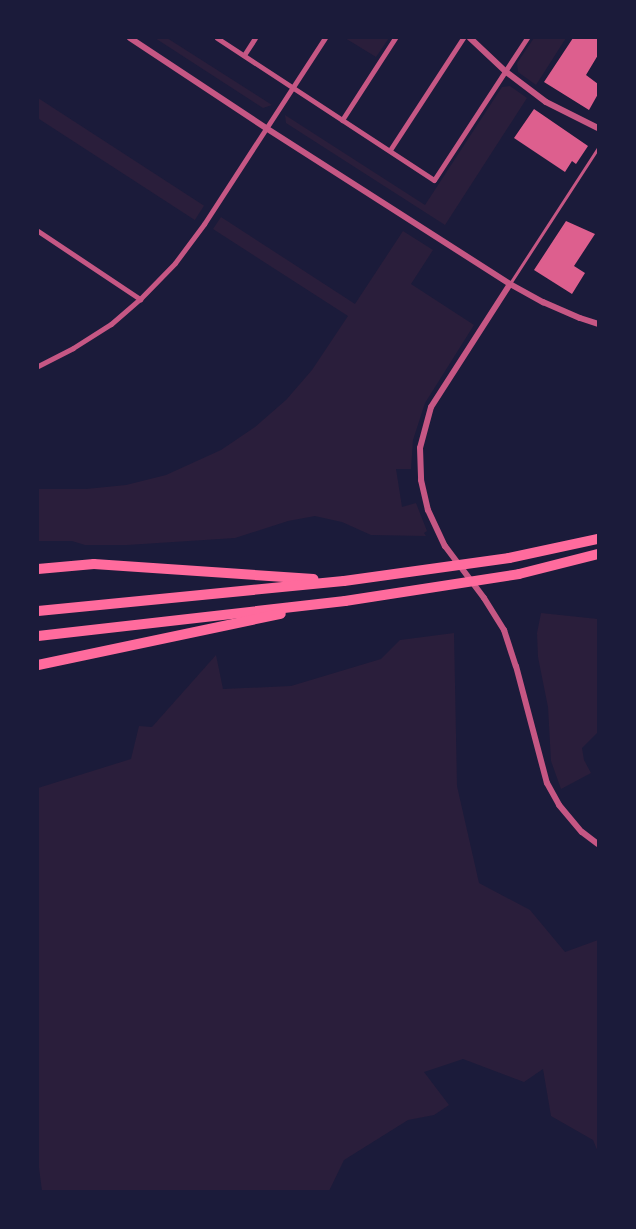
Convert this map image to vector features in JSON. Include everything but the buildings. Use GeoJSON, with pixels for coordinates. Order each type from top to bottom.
{"type":"FeatureCollection","features":[{"type":"Feature","properties":{"kind":"highway"},"geometry":{"type":"LineString","coordinates":[[38,611],[344,581],[508,558],[598,539]]}},
{"type":"Feature","properties":{"kind":"highway"},"geometry":{"type":"LineString","coordinates":[[38,636],[345,601],[519,574],[598,554]]}},
{"type":"Feature","properties":{"kind":"highway"},"geometry":{"type":"LineString","coordinates":[[38,569],[94,564],[344,581]]}},
{"type":"Feature","properties":{"kind":"highway"},"geometry":{"type":"LineString","coordinates":[[38,665],[345,601]]}},
{"type":"Feature","properties":{"kind":"street"},"geometry":{"type":"LineString","coordinates":[[130,38],[266,128],[510,284],[544,302],[598,324]]}},
{"type":"Feature","properties":{"kind":"street"},"geometry":{"type":"LineString","coordinates":[[217,38],[434,180],[527,38]]}},
{"type":"Feature","properties":{"kind":"street"},"geometry":{"type":"LineString","coordinates":[[244,56],[256,38]]}},
{"type":"Feature","properties":{"kind":"street"},"geometry":{"type":"LineString","coordinates":[[38,366],[96,333],[140,299],[176,263],[325,38]]}},
{"type":"Feature","properties":{"kind":"street"},"geometry":{"type":"LineString","coordinates":[[342,120],[396,38]]}},
{"type":"Feature","properties":{"kind":"street"},"geometry":{"type":"LineString","coordinates":[[390,150],[463,38]]}},
{"type":"Feature","properties":{"kind":"street"},"geometry":{"type":"LineString","coordinates":[[470,38],[505,71],[546,102],[598,128]]}},
{"type":"Feature","properties":{"kind":"street"},"geometry":{"type":"LineString","coordinates":[[38,231],[140,299]]}},
{"type":"Feature","properties":{"kind":"street"},"geometry":{"type":"LineString","coordinates":[[510,284],[440,390],[425,425],[420,448],[421,480],[428,510],[445,546],[484,598],[504,630],[516,666],[546,783],[558,805],[582,832],[598,844]]}},
{"type":"Feature","properties":{"kind":"lane"},"geometry":{"type":"LineString","coordinates":[[510,284],[598,148]]}},
{"type":"Feature","properties":{"kind":"shaded area"},"geometry":{"type":"Polygon","coordinates":[[[155,38],[167,38],[272,105],[263,108],[155,38]]]}},
{"type":"Feature","properties":{"kind":"shaded area"},"geometry":{"type":"Polygon","coordinates":[[[345,38],[389,38],[376,57],[345,38]]]}},
{"type":"Feature","properties":{"kind":"shaded area"},"geometry":{"type":"Polygon","coordinates":[[[534,38],[566,38],[536,85],[518,72],[517,63],[534,38]]]}},
{"type":"Feature","properties":{"kind":"shaded area"},"geometry":{"type":"Polygon","coordinates":[[[510,86],[527,98],[445,225],[286,123],[285,115],[425,205],[502,87],[510,86]]]}},
{"type":"Feature","properties":{"kind":"shaded area"},"geometry":{"type":"Polygon","coordinates":[[[38,98],[204,206],[195,220],[38,118],[38,98]]]}},
{"type":"Feature","properties":{"kind":"shaded area"},"geometry":{"type":"Polygon","coordinates":[[[221,217],[355,304],[403,231],[433,250],[411,284],[474,325],[425,403],[413,440],[411,469],[396,469],[402,507],[416,503],[427,531],[424,533],[426,536],[371,535],[342,522],[315,516],[288,521],[235,538],[127,545],[85,545],[72,541],[38,541],[38,489],[86,489],[126,485],[166,475],[221,450],[255,427],[286,400],[312,370],[348,316],[213,229],[221,217]]]}},
{"type":"Feature","properties":{"kind":"shaded area"},"geometry":{"type":"Polygon","coordinates":[[[541,613],[598,619],[598,732],[582,748],[584,760],[591,773],[561,789],[551,761],[548,707],[538,657],[537,633],[541,613]]]}},
{"type":"Feature","properties":{"kind":"shaded area"},"geometry":{"type":"Polygon","coordinates":[[[454,633],[457,786],[479,883],[530,910],[565,952],[598,940],[598,1152],[593,1140],[551,1116],[543,1069],[524,1082],[463,1059],[424,1072],[449,1105],[434,1115],[408,1120],[344,1160],[329,1191],[42,1191],[38,1160],[38,788],[131,759],[139,726],[152,727],[216,655],[223,689],[291,686],[381,659],[400,640],[454,633]]]}}]}
